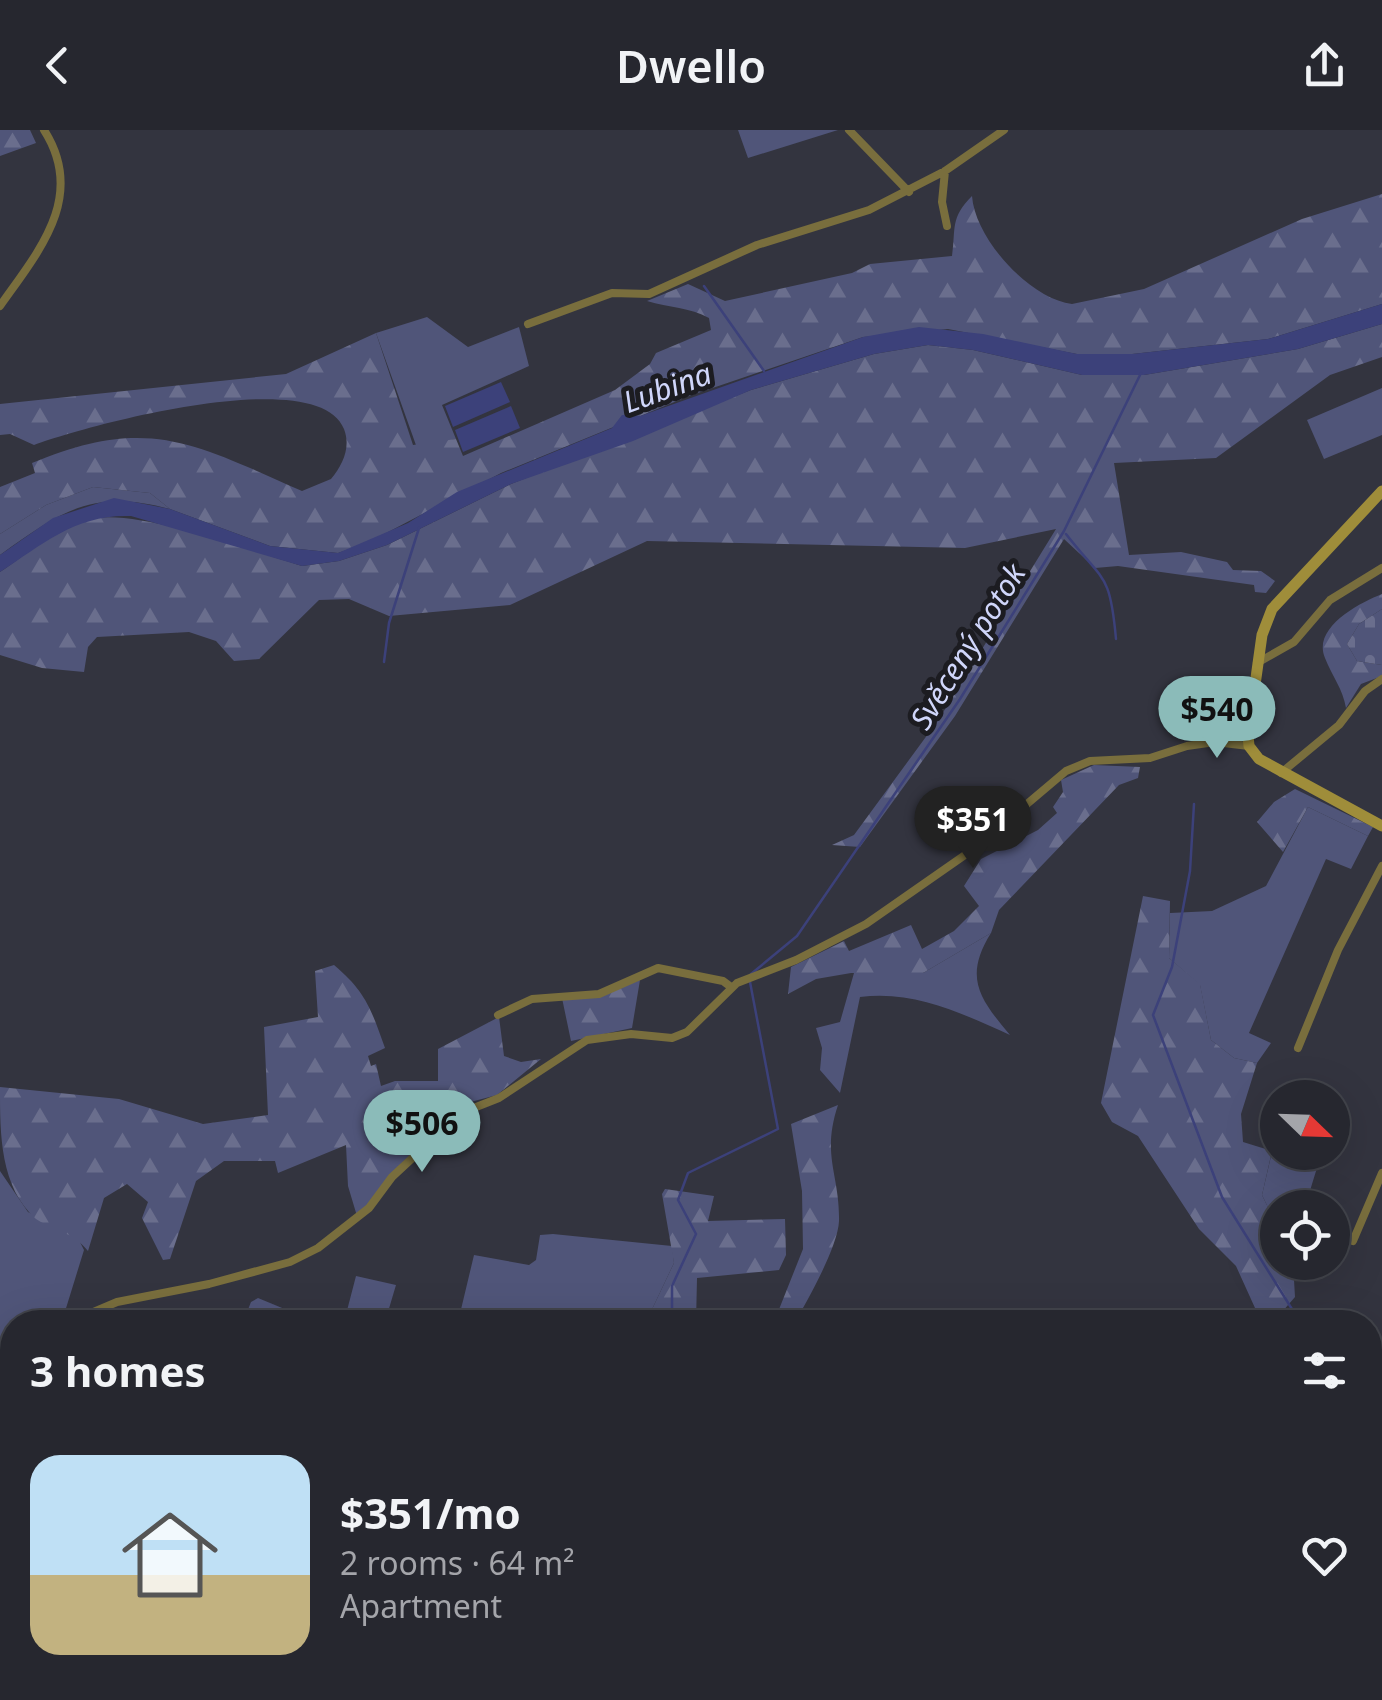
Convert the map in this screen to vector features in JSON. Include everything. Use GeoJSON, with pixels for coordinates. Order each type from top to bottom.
{"type":"FeatureCollection","features":[{"type":"Feature","properties":{"kind":"street"},"geometry":{"type":"LineString","coordinates":[[0,306],[46,240],[58,211],[60,174],[44,130]]}},
{"type":"Feature","properties":{"kind":"street"},"geometry":{"type":"LineString","coordinates":[[849,130],[909,192]]}},
{"type":"Feature","properties":{"kind":"street"},"geometry":{"type":"LineString","coordinates":[[528,324],[612,293],[648,294],[757,246],[869,210],[945,172],[1004,130]]}},
{"type":"Feature","properties":{"kind":"street"},"geometry":{"type":"LineString","coordinates":[[945,172],[942,202],[947,226]]}},
{"type":"Feature","properties":{"kind":"street"},"geometry":{"type":"LineString","coordinates":[[1248,746],[1257,663],[1267,618],[1278,600],[1382,491]]}},
{"type":"Feature","properties":{"kind":"street"},"geometry":{"type":"LineString","coordinates":[[1257,663],[1294,642],[1330,600],[1382,568]]}},
{"type":"Feature","properties":{"kind":"street"},"geometry":{"type":"LineString","coordinates":[[1281,773],[1339,726],[1364,690],[1382,679]]}},
{"type":"Feature","properties":{"kind":"street"},"geometry":{"type":"LineString","coordinates":[[98,1310],[117,1302],[209,1284],[290,1262],[318,1248],[369,1208],[399,1170],[461,1113],[498,1098],[587,1040],[631,1034],[680,1036],[701,1022],[731,987],[866,924],[975,848],[1066,770],[1090,762],[1150,758],[1184,746],[1216,742],[1248,746],[1281,773],[1382,826]]}},
{"type":"Feature","properties":{"kind":"street"},"geometry":{"type":"LineString","coordinates":[[1298,1048],[1338,950],[1382,866]]}},
{"type":"Feature","properties":{"kind":"street"},"geometry":{"type":"LineString","coordinates":[[498,1015],[532,1000],[599,994],[658,968],[723,981],[731,987]]}},
{"type":"Feature","properties":{"kind":"street"},"geometry":{"type":"LineString","coordinates":[[1353,1241],[1382,1173]]}},
{"type":"Feature","properties":{"kind":"green space"},"geometry":{"type":"Polygon","coordinates":[[[0,130],[30,130],[36,143],[0,156],[0,130]]]}},
{"type":"Feature","properties":{"kind":"green space"},"geometry":{"type":"Polygon","coordinates":[[[738,130],[838,130],[748,158],[738,130]]]}},
{"type":"Feature","properties":{"kind":"green space"},"geometry":{"type":"Polygon","coordinates":[[[1382,194],[1382,304],[1268,339],[1132,354],[1077,354],[948,329],[863,337],[689,396],[501,473],[369,542],[338,553],[270,546],[170,509],[150,493],[93,487],[46,505],[0,534],[0,487],[35,473],[32,463],[73,448],[108,440],[170,441],[231,460],[302,491],[331,479],[342,462],[347,442],[344,429],[325,410],[292,401],[248,400],[148,414],[34,445],[10,434],[0,435],[0,404],[286,374],[376,333],[413,445],[456,439],[463,456],[615,390],[650,364],[656,353],[711,330],[709,318],[702,314],[647,301],[688,284],[725,301],[852,273],[870,264],[952,256],[957,217],[972,196],[983,230],[1007,264],[1039,291],[1072,304],[1144,289],[1302,219],[1382,194]]]}},
{"type":"Feature","properties":{"kind":"green space"},"geometry":{"type":"Polygon","coordinates":[[[427,317],[468,347],[519,327],[529,366],[442,405],[456,439],[417,448],[376,333],[427,317]]]}},
{"type":"Feature","properties":{"kind":"green space"},"geometry":{"type":"Polygon","coordinates":[[[1382,324],[1382,357],[1330,375],[1216,458],[1114,463],[1129,555],[1181,552],[1227,562],[1233,570],[1261,571],[1275,581],[1266,593],[1255,592],[1254,585],[1118,566],[1095,568],[1064,539],[955,716],[860,847],[832,845],[854,835],[939,719],[1056,529],[965,548],[647,541],[510,605],[389,616],[349,599],[319,600],[259,659],[234,661],[216,641],[189,632],[97,637],[88,647],[84,672],[42,668],[0,655],[0,572],[51,536],[86,520],[107,517],[161,524],[302,566],[339,561],[387,545],[511,484],[751,390],[874,354],[928,345],[973,350],[1082,375],[1144,375],[1298,349],[1382,324]]]}},
{"type":"Feature","properties":{"kind":"green space"},"geometry":{"type":"Polygon","coordinates":[[[1382,388],[1382,435],[1324,459],[1307,420],[1382,388]]]}},
{"type":"Feature","properties":{"kind":"green space"},"geometry":{"type":"Polygon","coordinates":[[[93,487],[150,493],[170,509],[120,501],[79,508],[41,526],[0,555],[0,534],[46,505],[93,487]]]}},
{"type":"Feature","properties":{"kind":"green space"},"geometry":{"type":"Polygon","coordinates":[[[1382,594],[1382,609],[1359,624],[1347,644],[1357,661],[1382,665],[1382,676],[1361,684],[1346,708],[1325,658],[1325,637],[1350,610],[1382,594]]]}},
{"type":"Feature","properties":{"kind":"green space"},"geometry":{"type":"Polygon","coordinates":[[[1382,609],[1382,665],[1357,661],[1347,644],[1359,624],[1382,609]]]}},
{"type":"Feature","properties":{"kind":"green space"},"geometry":{"type":"Polygon","coordinates":[[[1094,765],[1140,767],[1138,778],[1119,785],[999,910],[991,933],[923,973],[851,973],[816,979],[788,994],[791,967],[844,941],[849,951],[911,925],[922,949],[954,931],[979,906],[964,886],[981,859],[1038,830],[1057,813],[1053,807],[1063,792],[1061,780],[1094,765]]]}},
{"type":"Feature","properties":{"kind":"green space"},"geometry":{"type":"Polygon","coordinates":[[[1295,789],[1373,827],[1368,836],[1308,807],[1283,852],[1257,822],[1274,802],[1295,789]]]}},
{"type":"Feature","properties":{"kind":"green space"},"geometry":{"type":"Polygon","coordinates":[[[1308,807],[1368,836],[1351,869],[1326,859],[1249,1033],[1271,1043],[1257,1063],[1234,1058],[1211,1040],[1200,985],[1169,958],[1170,913],[1212,911],[1266,886],[1308,807]]]}},
{"type":"Feature","properties":{"kind":"green space"},"geometry":{"type":"Polygon","coordinates":[[[1143,896],[1170,901],[1169,958],[1200,984],[1211,1040],[1234,1058],[1257,1063],[1241,1114],[1243,1142],[1260,1147],[1260,1170],[1268,1170],[1260,1190],[1260,1280],[1294,1280],[1295,1297],[1284,1310],[1256,1310],[1236,1266],[1199,1229],[1138,1136],[1112,1122],[1101,1103],[1143,896]]]}},
{"type":"Feature","properties":{"kind":"green space"},"geometry":{"type":"Polygon","coordinates":[[[991,933],[978,963],[979,987],[990,1010],[1010,1035],[918,1000],[860,997],[840,1093],[820,1070],[822,1048],[816,1028],[840,1022],[854,973],[923,973],[991,933]]]}},
{"type":"Feature","properties":{"kind":"green space"},"geometry":{"type":"Polygon","coordinates":[[[334,965],[361,993],[376,1022],[385,1048],[368,1056],[371,1066],[376,1064],[381,1086],[395,1081],[438,1081],[438,1049],[499,1017],[504,1056],[521,1062],[541,1059],[497,1095],[459,1105],[357,1216],[348,1186],[346,1145],[278,1173],[275,1161],[224,1161],[196,1181],[170,1259],[163,1260],[142,1218],[148,1202],[127,1184],[104,1198],[88,1251],[70,1236],[36,1219],[24,1206],[4,1159],[0,1087],[119,1099],[203,1124],[268,1115],[264,1027],[318,1017],[315,971],[334,965]]]}},
{"type":"Feature","properties":{"kind":"green space"},"geometry":{"type":"Polygon","coordinates":[[[640,980],[632,1028],[571,1041],[562,998],[601,995],[640,980]]]}},
{"type":"Feature","properties":{"kind":"green space"},"geometry":{"type":"Polygon","coordinates":[[[838,1105],[831,1138],[839,1221],[834,1244],[801,1310],[779,1310],[803,1249],[802,1191],[791,1124],[838,1105]]]}},
{"type":"Feature","properties":{"kind":"green space"},"geometry":{"type":"Polygon","coordinates":[[[1268,1170],[1316,1170],[1310,1190],[1263,1190],[1268,1170]]]}},
{"type":"Feature","properties":{"kind":"green space"},"geometry":{"type":"Polygon","coordinates":[[[0,1171],[28,1212],[77,1236],[84,1250],[65,1310],[0,1310],[0,1171]]]}},
{"type":"Feature","properties":{"kind":"green space"},"geometry":{"type":"Polygon","coordinates":[[[665,1189],[714,1196],[708,1221],[785,1219],[786,1255],[779,1270],[697,1278],[696,1310],[652,1310],[674,1263],[662,1194],[665,1189]]]}},
{"type":"Feature","properties":{"kind":"green space"},"geometry":{"type":"Polygon","coordinates":[[[540,1235],[672,1246],[674,1263],[652,1310],[461,1310],[474,1255],[529,1265],[536,1260],[540,1235]]]}},
{"type":"Feature","properties":{"kind":"green space"},"geometry":{"type":"Polygon","coordinates":[[[356,1276],[396,1285],[389,1310],[347,1310],[356,1276]]]}},
{"type":"Feature","properties":{"kind":"green space"},"geometry":{"type":"Polygon","coordinates":[[[258,1298],[287,1310],[248,1310],[258,1298]]]}},
{"type":"Feature","properties":{"kind":"shaded area"},"geometry":{"type":"Polygon","coordinates":[[[1382,304],[1382,324],[1298,349],[1144,375],[1082,375],[973,350],[928,345],[874,354],[751,390],[633,441],[511,484],[387,545],[339,561],[302,566],[131,516],[77,525],[0,572],[0,555],[53,518],[114,498],[170,509],[270,546],[338,553],[408,523],[457,492],[612,428],[622,415],[640,416],[863,337],[919,327],[983,334],[1077,354],[1132,354],[1268,339],[1382,304]]]}},
{"type":"Feature","properties":{"kind":"shaded area"},"geometry":{"type":"Polygon","coordinates":[[[501,382],[510,402],[453,427],[445,406],[501,382]]]}},
{"type":"Feature","properties":{"kind":"shaded area"},"geometry":{"type":"Polygon","coordinates":[[[511,406],[520,428],[463,452],[455,430],[511,406]]]}},
{"type":"Feature","properties":{"kind":"waterway"},"geometry":{"type":"LineString","coordinates":[[704,286],[764,371]]}},
{"type":"Feature","properties":{"kind":"waterway","name":"Svěcený potok"},"geometry":{"type":"LineString","coordinates":[[751,974],[797,936],[960,699],[1064,531],[1141,373]]}},
{"type":"Feature","properties":{"kind":"waterway"},"geometry":{"type":"LineString","coordinates":[[384,662],[389,623],[419,528]]}},
{"type":"Feature","properties":{"kind":"waterway"},"geometry":{"type":"LineString","coordinates":[[1066,534],[1108,589],[1116,639]]}},
{"type":"Feature","properties":{"kind":"waterway"},"geometry":{"type":"LineString","coordinates":[[1194,804],[1190,871],[1172,967],[1153,1015],[1222,1197],[1293,1310]]}},
{"type":"Feature","properties":{"kind":"waterway","name":"Svěcený potok"},"geometry":{"type":"LineString","coordinates":[[672,1310],[672,1286],[696,1234],[678,1200],[688,1173],[778,1129],[750,982]]}},
{"type":"Feature","properties":{"kind":"water label","name":"Lubina"},"geometry":{"type":"Point","coordinates":[667,387]}}]}
